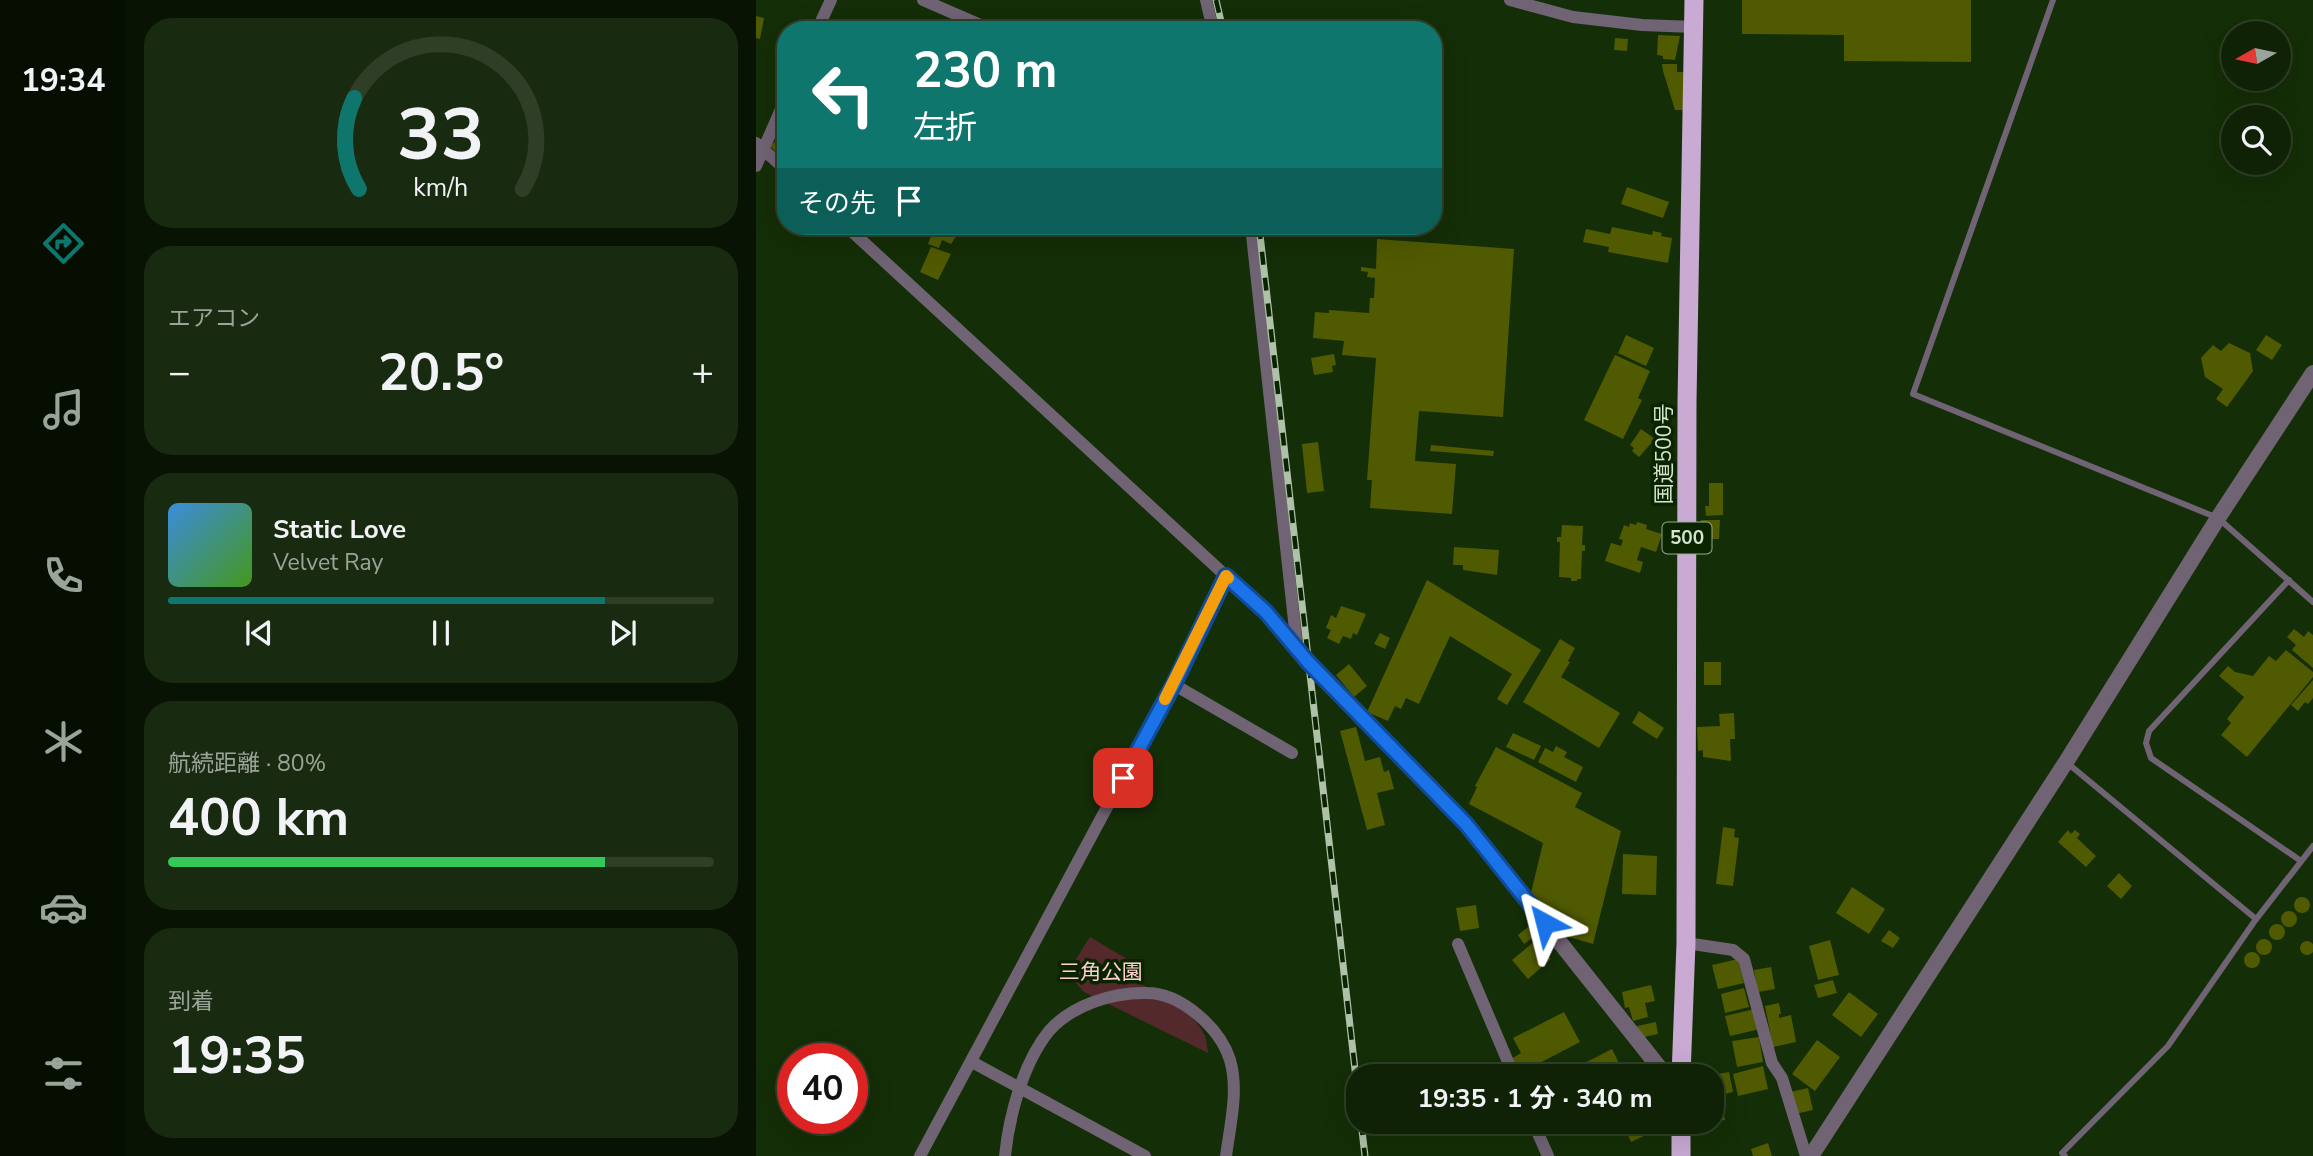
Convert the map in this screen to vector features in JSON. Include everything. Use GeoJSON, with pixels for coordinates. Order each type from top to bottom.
{"type":"FeatureCollection","features":[{"type":"Feature","properties":{"kind":"highway","name":"国道500号"},"geometry":{"type":"LineString","coordinates":[[1681,1064],[1686,943],[1687,416],[1694,0]]}},
{"type":"Feature","properties":{"kind":"highway"},"geometry":{"type":"LineString","coordinates":[[1681,1134],[1681,1156]]}},
{"type":"Feature","properties":{"kind":"street"},"geometry":{"type":"LineString","coordinates":[[821,21],[831,0]]}},
{"type":"Feature","properties":{"kind":"street"},"geometry":{"type":"LineString","coordinates":[[923,0],[971,21]]}},
{"type":"Feature","properties":{"kind":"street"},"geometry":{"type":"LineString","coordinates":[[1206,0],[1211,21]]}},
{"type":"Feature","properties":{"kind":"street"},"geometry":{"type":"LineString","coordinates":[[1510,0],[1573,18],[1694,27]]}},
{"type":"Feature","properties":{"kind":"street"},"geometry":{"type":"LineString","coordinates":[[756,166],[760,146],[777,115]]}},
{"type":"Feature","properties":{"kind":"street"},"geometry":{"type":"LineString","coordinates":[[760,146],[777,162]]}},
{"type":"Feature","properties":{"kind":"street"},"geometry":{"type":"LineString","coordinates":[[856,235],[1266,612],[1297,648],[1466,824],[1656,1064]]}},
{"type":"Feature","properties":{"kind":"street"},"geometry":{"type":"LineString","coordinates":[[1252,235],[1297,648]]}},
{"type":"Feature","properties":{"kind":"street"},"geometry":{"type":"LineString","coordinates":[[1809,1156],[2066,762],[2218,517],[2313,373]]}},
{"type":"Feature","properties":{"kind":"street"},"geometry":{"type":"LineString","coordinates":[[920,1156],[1174,684],[1226,576]]}},
{"type":"Feature","properties":{"kind":"street"},"geometry":{"type":"LineString","coordinates":[[1174,684],[1292,754]]}},
{"type":"Feature","properties":{"kind":"street"},"geometry":{"type":"LineString","coordinates":[[1686,943],[1733,950],[1744,959],[1772,1063],[1782,1078],[1809,1156]]}},
{"type":"Feature","properties":{"kind":"street"},"geometry":{"type":"LineString","coordinates":[[1458,944],[1509,1064]]}},
{"type":"Feature","properties":{"kind":"street"},"geometry":{"type":"LineString","coordinates":[[1005,1156],[1007,1131],[1020,1089],[1050,1030],[1071,1013],[1102,998],[1149,992],[1190,1009],[1220,1039],[1230,1059],[1233,1099],[1226,1156]]}},
{"type":"Feature","properties":{"kind":"street"},"geometry":{"type":"LineString","coordinates":[[972,1062],[1144,1156]]}},
{"type":"Feature","properties":{"kind":"street"},"geometry":{"type":"LineString","coordinates":[[1538,1134],[1548,1156]]}},
{"type":"Feature","properties":{"kind":"lane"},"geometry":{"type":"LineString","coordinates":[[2053,0],[1913,394],[2218,517],[2313,601]]}},
{"type":"Feature","properties":{"kind":"lane"},"geometry":{"type":"LineString","coordinates":[[2289,580],[2149,732],[2146,743],[2151,758],[2301,861]]}},
{"type":"Feature","properties":{"kind":"lane"},"geometry":{"type":"LineString","coordinates":[[2066,762],[2256,919]]}},
{"type":"Feature","properties":{"kind":"lane"},"geometry":{"type":"LineString","coordinates":[[2062,1155],[2168,1046],[2256,919],[2313,846]]}},
{"type":"Feature","properties":{"kind":"green space","name":"三角公園"},"geometry":{"type":"Polygon","coordinates":[[[1090,937],[1132,962],[1133,981],[1154,990],[1184,1010],[1200,1027],[1205,1036],[1208,1053],[1084,992],[1067,973],[1090,937]]]}},
{"type":"Feature","properties":{"kind":"building"},"geometry":{"type":"Polygon","coordinates":[[[1742,0],[1971,0],[1971,62],[1844,61],[1844,35],[1742,34],[1742,0]]]}},
{"type":"Feature","properties":{"kind":"building"},"geometry":{"type":"Polygon","coordinates":[[[756,16],[764,18],[760,39],[756,38],[756,16]]]}},
{"type":"Feature","properties":{"kind":"building"},"geometry":{"type":"Polygon","coordinates":[[[1658,35],[1680,36],[1675,60],[1663,59],[1663,56],[1657,55],[1658,35]]]}},
{"type":"Feature","properties":{"kind":"building"},"geometry":{"type":"Polygon","coordinates":[[[1615,38],[1628,39],[1627,51],[1614,50],[1615,38]]]}},
{"type":"Feature","properties":{"kind":"building"},"geometry":{"type":"Polygon","coordinates":[[[1662,64],[1677,64],[1677,72],[1684,72],[1683,110],[1675,110],[1662,64]]]}},
{"type":"Feature","properties":{"kind":"building"},"geometry":{"type":"Polygon","coordinates":[[[777,140],[777,153],[770,146],[777,140]]]}},
{"type":"Feature","properties":{"kind":"building"},"geometry":{"type":"Polygon","coordinates":[[[1627,187],[1669,202],[1663,218],[1621,204],[1627,187]]]}},
{"type":"Feature","properties":{"kind":"building"},"geometry":{"type":"Polygon","coordinates":[[[1612,227],[1652,235],[1653,231],[1672,238],[1668,263],[1608,252],[1609,247],[1583,242],[1586,229],[1610,234],[1612,227]]]}},
{"type":"Feature","properties":{"kind":"building"},"geometry":{"type":"Polygon","coordinates":[[[932,235],[957,235],[951,244],[942,240],[939,248],[928,244],[932,235]]]}},
{"type":"Feature","properties":{"kind":"building"},"geometry":{"type":"Polygon","coordinates":[[[1377,239],[1514,249],[1503,417],[1419,411],[1415,461],[1456,464],[1452,514],[1370,508],[1372,480],[1367,480],[1376,358],[1342,355],[1344,341],[1313,338],[1315,312],[1329,313],[1329,310],[1369,313],[1370,298],[1374,298],[1375,278],[1367,277],[1368,272],[1361,271],[1361,267],[1376,269],[1377,239]]]}},
{"type":"Feature","properties":{"kind":"building"},"geometry":{"type":"Polygon","coordinates":[[[931,247],[951,254],[938,280],[920,272],[931,247]]]}},
{"type":"Feature","properties":{"kind":"building"},"geometry":{"type":"Polygon","coordinates":[[[1626,335],[1654,348],[1646,366],[1618,353],[1626,335]]]}},
{"type":"Feature","properties":{"kind":"building"},"geometry":{"type":"Polygon","coordinates":[[[2266,335],[2282,345],[2272,360],[2256,350],[2266,335]]]}},
{"type":"Feature","properties":{"kind":"building"},"geometry":{"type":"Polygon","coordinates":[[[2229,343],[2250,353],[2253,371],[2227,407],[2216,399],[2223,389],[2205,377],[2201,358],[2213,345],[2221,351],[2229,343]]]}},
{"type":"Feature","properties":{"kind":"building"},"geometry":{"type":"Polygon","coordinates":[[[1334,354],[1336,365],[1332,366],[1333,372],[1314,375],[1311,358],[1334,354]]]}},
{"type":"Feature","properties":{"kind":"building"},"geometry":{"type":"Polygon","coordinates":[[[1615,355],[1650,371],[1638,398],[1642,400],[1623,439],[1584,420],[1615,355]]]}},
{"type":"Feature","properties":{"kind":"building"},"geometry":{"type":"Polygon","coordinates":[[[1641,429],[1655,439],[1639,457],[1630,445],[1641,429]]]}},
{"type":"Feature","properties":{"kind":"building"},"geometry":{"type":"Polygon","coordinates":[[[1318,442],[1324,491],[1307,493],[1302,444],[1318,442]]]}},
{"type":"Feature","properties":{"kind":"building"},"geometry":{"type":"Polygon","coordinates":[[[1431,445],[1494,451],[1493,456],[1430,451],[1431,445]]]}},
{"type":"Feature","properties":{"kind":"building"},"geometry":{"type":"Polygon","coordinates":[[[1709,483],[1723,483],[1723,515],[1706,516],[1709,483]]]}},
{"type":"Feature","properties":{"kind":"building"},"geometry":{"type":"Polygon","coordinates":[[[1701,520],[1720,520],[1719,539],[1706,539],[1706,533],[1701,533],[1701,520]]]}},
{"type":"Feature","properties":{"kind":"building"},"geometry":{"type":"Polygon","coordinates":[[[1637,522],[1647,525],[1646,529],[1662,534],[1656,552],[1641,547],[1637,560],[1643,562],[1640,573],[1605,561],[1611,543],[1621,546],[1623,540],[1619,539],[1624,525],[1629,527],[1630,523],[1636,525],[1637,522]]]}},
{"type":"Feature","properties":{"kind":"building"},"geometry":{"type":"Polygon","coordinates":[[[1562,525],[1583,526],[1582,545],[1585,545],[1585,551],[1582,551],[1581,579],[1577,581],[1559,577],[1560,542],[1557,542],[1557,537],[1561,537],[1562,525]]]}},
{"type":"Feature","properties":{"kind":"building"},"geometry":{"type":"Polygon","coordinates":[[[1454,547],[1499,550],[1497,575],[1463,570],[1463,565],[1453,565],[1454,547]]]}},
{"type":"Feature","properties":{"kind":"building"},"geometry":{"type":"Polygon","coordinates":[[[1427,580],[1541,650],[1507,705],[1497,699],[1512,674],[1450,636],[1419,704],[1406,698],[1401,709],[1395,706],[1388,721],[1367,712],[1427,580]]]}},
{"type":"Feature","properties":{"kind":"building"},"geometry":{"type":"Polygon","coordinates":[[[1341,606],[1366,614],[1357,635],[1353,633],[1351,639],[1343,636],[1339,644],[1327,638],[1331,630],[1326,628],[1331,615],[1336,618],[1341,606]]]}},
{"type":"Feature","properties":{"kind":"building"},"geometry":{"type":"Polygon","coordinates":[[[2294,629],[2304,637],[2308,631],[2313,635],[2313,668],[2292,650],[2296,645],[2287,637],[2294,629]]]}},
{"type":"Feature","properties":{"kind":"building"},"geometry":{"type":"Polygon","coordinates":[[[1380,633],[1390,638],[1385,649],[1374,644],[1380,633]]]}},
{"type":"Feature","properties":{"kind":"building"},"geometry":{"type":"Polygon","coordinates":[[[1560,639],[1575,648],[1561,677],[1620,713],[1599,748],[1523,702],[1560,639]]]}},
{"type":"Feature","properties":{"kind":"building"},"geometry":{"type":"Polygon","coordinates":[[[2286,650],[2313,672],[2313,677],[2247,757],[2221,735],[2231,723],[2227,719],[2244,697],[2219,676],[2228,666],[2235,672],[2253,676],[2269,656],[2276,661],[2286,650]]]}},
{"type":"Feature","properties":{"kind":"building"},"geometry":{"type":"Polygon","coordinates":[[[1704,662],[1721,662],[1721,685],[1704,685],[1704,662]]]}},
{"type":"Feature","properties":{"kind":"building"},"geometry":{"type":"Polygon","coordinates":[[[1349,664],[1367,686],[1354,697],[1336,675],[1349,664]]]}},
{"type":"Feature","properties":{"kind":"building"},"geometry":{"type":"Polygon","coordinates":[[[2313,680],[2313,698],[2308,704],[2305,702],[2298,711],[2291,705],[2313,680]]]}},
{"type":"Feature","properties":{"kind":"building"},"geometry":{"type":"Polygon","coordinates":[[[1639,711],[1664,728],[1657,739],[1632,723],[1639,711]]]}},
{"type":"Feature","properties":{"kind":"building"},"geometry":{"type":"Polygon","coordinates":[[[1734,713],[1735,739],[1730,739],[1731,761],[1703,757],[1703,750],[1698,751],[1697,727],[1720,726],[1719,714],[1734,713]]]}},
{"type":"Feature","properties":{"kind":"building"},"geometry":{"type":"Polygon","coordinates":[[[1356,727],[1365,761],[1380,757],[1384,772],[1389,770],[1394,789],[1377,793],[1385,825],[1367,830],[1340,731],[1356,727]]]}},
{"type":"Feature","properties":{"kind":"building"},"geometry":{"type":"Polygon","coordinates":[[[1513,733],[1541,746],[1534,760],[1506,747],[1513,733]]]}},
{"type":"Feature","properties":{"kind":"building"},"geometry":{"type":"Polygon","coordinates":[[[1556,746],[1567,752],[1564,757],[1583,767],[1576,782],[1538,762],[1545,748],[1553,752],[1556,746]]]}},
{"type":"Feature","properties":{"kind":"building"},"geometry":{"type":"Polygon","coordinates":[[[1496,747],[1582,793],[1575,807],[1621,831],[1593,944],[1569,937],[1530,897],[1543,843],[1469,804],[1477,787],[1475,786],[1496,747]]]}},
{"type":"Feature","properties":{"kind":"building"},"geometry":{"type":"Polygon","coordinates":[[[1723,827],[1735,829],[1734,837],[1739,838],[1733,886],[1716,884],[1723,827]]]}},
{"type":"Feature","properties":{"kind":"building"},"geometry":{"type":"Polygon","coordinates":[[[2068,830],[2071,834],[2075,830],[2080,834],[2077,838],[2096,856],[2086,867],[2058,842],[2068,830]]]}},
{"type":"Feature","properties":{"kind":"building"},"geometry":{"type":"Polygon","coordinates":[[[1623,854],[1657,856],[1656,895],[1622,894],[1623,854]]]}},
{"type":"Feature","properties":{"kind":"building"},"geometry":{"type":"Polygon","coordinates":[[[2119,873],[2132,886],[2121,899],[2107,886],[2119,873]]]}},
{"type":"Feature","properties":{"kind":"building"},"geometry":{"type":"Polygon","coordinates":[[[1852,887],[1885,909],[1869,934],[1836,913],[1852,887]]]}},
{"type":"Feature","properties":{"kind":"building"},"geometry":{"type":"Polygon","coordinates":[[[2302,897],[2310,905],[2302,913],[2294,905],[2302,897]]]}},
{"type":"Feature","properties":{"kind":"building"},"geometry":{"type":"Polygon","coordinates":[[[1476,905],[1479,928],[1460,931],[1456,908],[1476,905]]]}},
{"type":"Feature","properties":{"kind":"building"},"geometry":{"type":"Polygon","coordinates":[[[2289,911],[2297,919],[2289,927],[2281,919],[2289,911]]]}},
{"type":"Feature","properties":{"kind":"building"},"geometry":{"type":"Polygon","coordinates":[[[2277,924],[2285,932],[2277,940],[2269,932],[2277,924]]]}},
{"type":"Feature","properties":{"kind":"building"},"geometry":{"type":"Polygon","coordinates":[[[1528,927],[1535,936],[1524,944],[1518,935],[1528,927]]]}},
{"type":"Feature","properties":{"kind":"building"},"geometry":{"type":"Polygon","coordinates":[[[1889,930],[1900,938],[1893,948],[1881,941],[1889,930]]]}},
{"type":"Feature","properties":{"kind":"building"},"geometry":{"type":"Polygon","coordinates":[[[2264,939],[2272,947],[2264,955],[2256,947],[2264,939]]]}},
{"type":"Feature","properties":{"kind":"building"},"geometry":{"type":"Polygon","coordinates":[[[1830,940],[1839,975],[1818,980],[1809,946],[1830,940]]]}},
{"type":"Feature","properties":{"kind":"building"},"geometry":{"type":"Polygon","coordinates":[[[1535,941],[1551,959],[1528,979],[1512,960],[1535,941]]]}},
{"type":"Feature","properties":{"kind":"building"},"geometry":{"type":"Polygon","coordinates":[[[2304,941],[2310,941],[2314,948],[2310,955],[2304,955],[2300,951],[2300,945],[2304,941]]]}},
{"type":"Feature","properties":{"kind":"building"},"geometry":{"type":"Polygon","coordinates":[[[2252,952],[2260,960],[2252,968],[2244,960],[2252,952]]]}},
{"type":"Feature","properties":{"kind":"building"},"geometry":{"type":"Polygon","coordinates":[[[1738,959],[1744,983],[1718,989],[1712,965],[1738,959]]]}},
{"type":"Feature","properties":{"kind":"building"},"geometry":{"type":"Polygon","coordinates":[[[1771,967],[1775,989],[1758,992],[1754,970],[1771,967]]]}},
{"type":"Feature","properties":{"kind":"building"},"geometry":{"type":"Polygon","coordinates":[[[1833,980],[1837,993],[1818,998],[1814,985],[1833,980]]]}},
{"type":"Feature","properties":{"kind":"building"},"geometry":{"type":"Polygon","coordinates":[[[1651,985],[1655,1001],[1645,1003],[1648,1017],[1633,1021],[1629,1007],[1625,1008],[1622,992],[1651,985]]]}},
{"type":"Feature","properties":{"kind":"building"},"geometry":{"type":"Polygon","coordinates":[[[1744,988],[1749,1007],[1725,1013],[1721,994],[1744,988]]]}},
{"type":"Feature","properties":{"kind":"building"},"geometry":{"type":"Polygon","coordinates":[[[1849,992],[1878,1014],[1861,1037],[1832,1015],[1849,992]]]}},
{"type":"Feature","properties":{"kind":"building"},"geometry":{"type":"Polygon","coordinates":[[[1779,1003],[1779,1018],[1791,1015],[1796,1042],[1773,1047],[1765,1006],[1779,1003]]]}},
{"type":"Feature","properties":{"kind":"building"},"geometry":{"type":"Polygon","coordinates":[[[1755,1009],[1760,1029],[1730,1036],[1725,1016],[1755,1009]]]}},
{"type":"Feature","properties":{"kind":"building"},"geometry":{"type":"Polygon","coordinates":[[[1564,1012],[1580,1042],[1538,1064],[1511,1064],[1509,1060],[1521,1053],[1513,1038],[1564,1012]]]}},
{"type":"Feature","properties":{"kind":"building"},"geometry":{"type":"Polygon","coordinates":[[[1656,1022],[1658,1034],[1639,1038],[1637,1026],[1656,1022]]]}},
{"type":"Feature","properties":{"kind":"building"},"geometry":{"type":"Polygon","coordinates":[[[1759,1037],[1763,1062],[1737,1067],[1732,1041],[1759,1037]]]}},
{"type":"Feature","properties":{"kind":"building"},"geometry":{"type":"Polygon","coordinates":[[[1817,1040],[1840,1057],[1815,1091],[1792,1074],[1817,1040]]]}},
{"type":"Feature","properties":{"kind":"building"},"geometry":{"type":"Polygon","coordinates":[[[1612,1049],[1620,1064],[1583,1064],[1612,1049]]]}},
{"type":"Feature","properties":{"kind":"building"},"geometry":{"type":"Polygon","coordinates":[[[1763,1066],[1768,1089],[1738,1096],[1733,1074],[1763,1066]]]}},
{"type":"Feature","properties":{"kind":"building"},"geometry":{"type":"Polygon","coordinates":[[[1729,1072],[1733,1092],[1724,1094],[1724,1073],[1729,1072]]]}},
{"type":"Feature","properties":{"kind":"building"},"geometry":{"type":"Polygon","coordinates":[[[1808,1088],[1813,1110],[1795,1114],[1790,1092],[1808,1088]]]}},
{"type":"Feature","properties":{"kind":"building"},"geometry":{"type":"Polygon","coordinates":[[[1627,1134],[1646,1134],[1646,1135],[1631,1142],[1627,1134]]]}},
{"type":"Feature","properties":{"kind":"building"},"geometry":{"type":"Polygon","coordinates":[[[1768,1143],[1772,1156],[1753,1156],[1751,1149],[1768,1143]]]}},
{"type":"Feature","properties":{"kind":"railway"},"geometry":{"type":"LineString","coordinates":[[1216,0],[1221,21]]}},
{"type":"Feature","properties":{"kind":"railway"},"geometry":{"type":"LineString","coordinates":[[1260,235],[1354,1064]]}},
{"type":"Feature","properties":{"kind":"railway"},"geometry":{"type":"LineString","coordinates":[[1362,1134],[1365,1156]]}},
{"type":"Feature","properties":{"kind":"slow traffic"},"geometry":{"type":"LineString","coordinates":[[1165,699],[1226,576],[1228,578]]}},
{"type":"Feature","properties":{"kind":"route"},"geometry":{"type":"LineString","coordinates":[[1123,778],[1174,684],[1226,576],[1266,612],[1308,662],[1466,824],[1545,923]]}}]}
